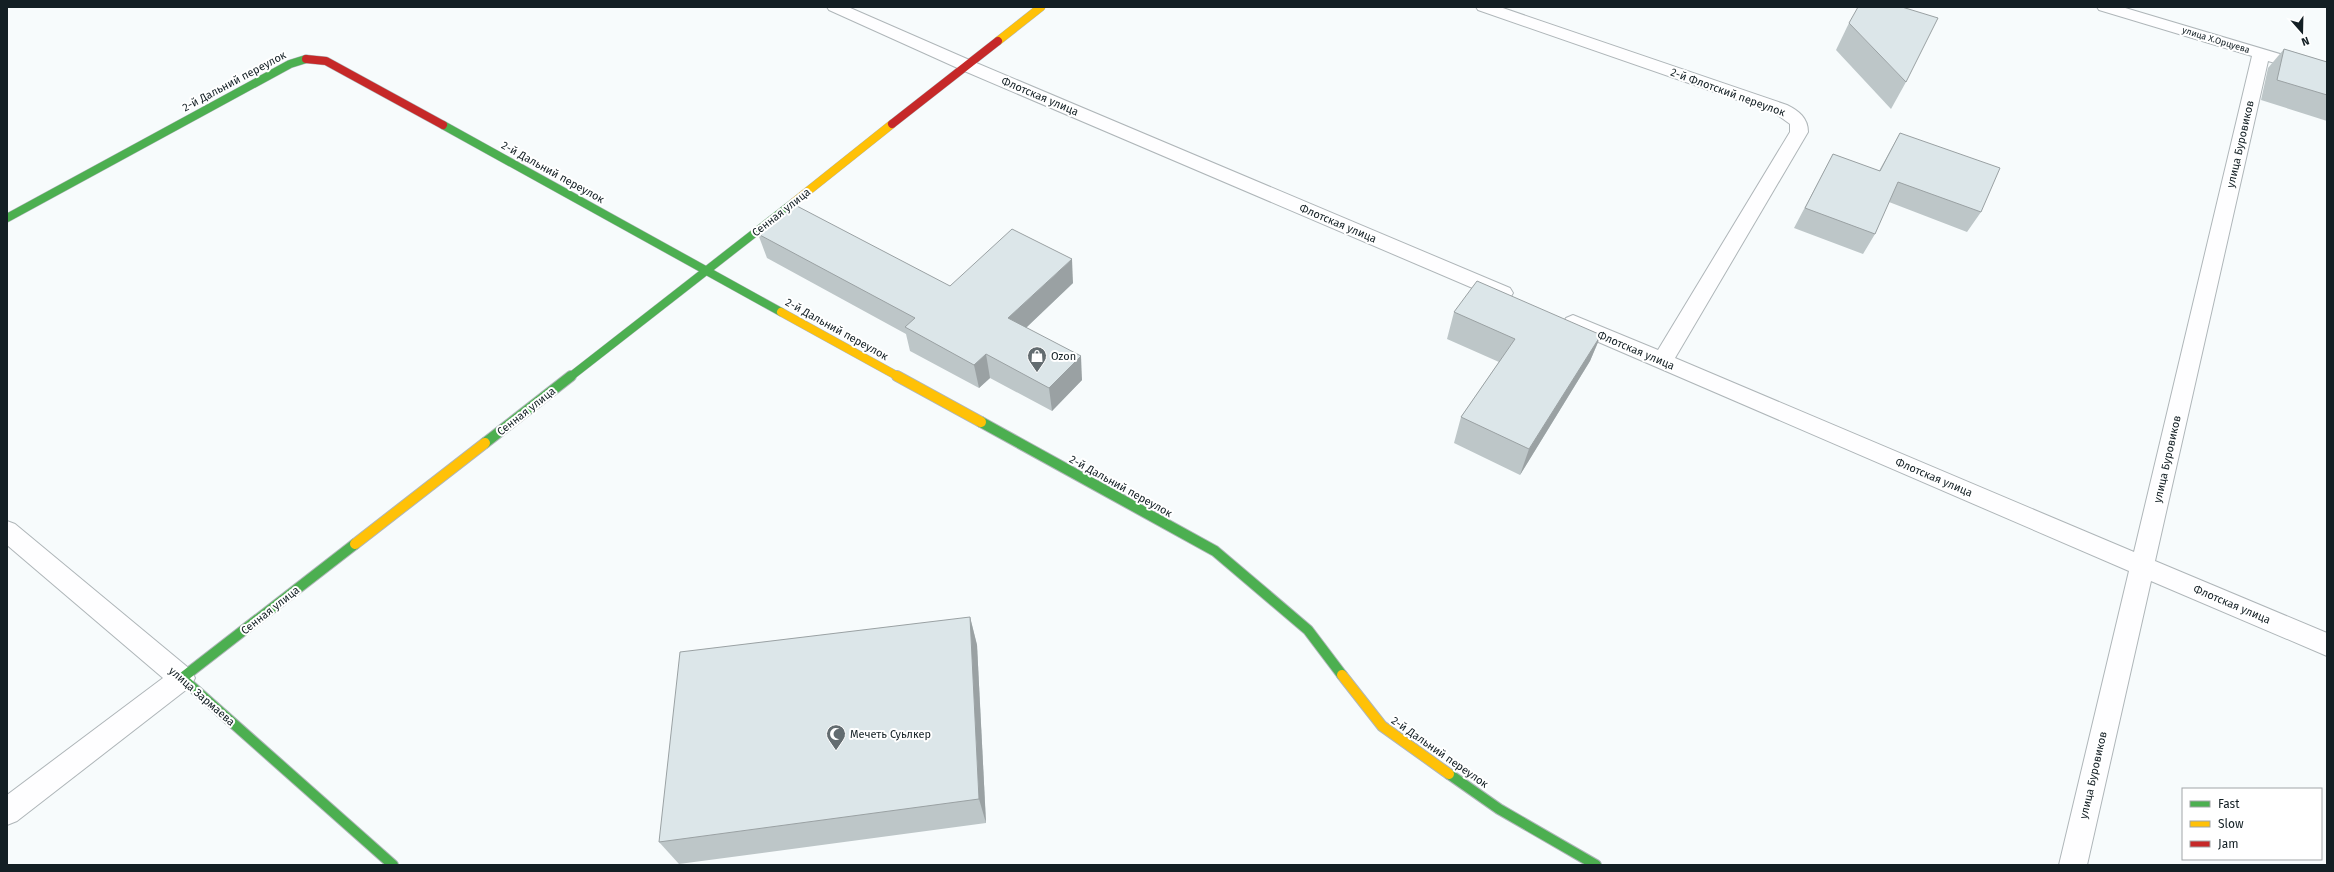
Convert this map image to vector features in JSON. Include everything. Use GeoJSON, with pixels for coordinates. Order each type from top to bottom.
{"type":"FeatureCollection","features":[{"type":"Feature","properties":{"kind":"street","name":"Флотская улица"},"geometry":{"type":"LineString","coordinates":[[835,7],[968,66],[1523,302]]}},
{"type":"Feature","properties":{"kind":"street","name":"Сенная улица"},"geometry":{"type":"LineString","coordinates":[[7,812],[707,271],[1041,7]]}},
{"type":"Feature","properties":{"kind":"street","name":"2-й Флотский переулок"},"geometry":{"type":"LineString","coordinates":[[1484,7],[1781,109],[1797,120],[1800,126],[1799,132],[1662,361]]}},
{"type":"Feature","properties":{"kind":"street","name":"улица Х.Орцуева"},"geometry":{"type":"LineString","coordinates":[[2105,7],[2327,73]]}},
{"type":"Feature","properties":{"kind":"street","name":"улица Буровиков"},"geometry":{"type":"LineString","coordinates":[[2073,865],[2261,54]]}},
{"type":"Feature","properties":{"kind":"street","name":"2-й Дальний переулок"},"geometry":{"type":"LineString","coordinates":[[7,218],[290,64],[310,58],[319,58],[1215,552],[1308,630],[1382,726],[1499,809],[1596,865]]}},
{"type":"Feature","properties":{"kind":"street","name":"Флотская улица"},"geometry":{"type":"LineString","coordinates":[[1552,314],[2327,645]]}},
{"type":"Feature","properties":{"kind":"street","name":"улица Зармаева"},"geometry":{"type":"LineString","coordinates":[[7,531],[182,678],[393,865]]}},
{"type":"Feature","properties":{"kind":"building"},"geometry":{"type":"Polygon","coordinates":[[[1858,7],[1902,7],[1938,18],[1906,82],[1849,23],[1858,7]]]}},
{"type":"Feature","properties":{"kind":"building"},"geometry":{"type":"Polygon","coordinates":[[[2284,49],[2327,62],[2327,95],[2277,80],[2284,49]]]}},
{"type":"Feature","properties":{"kind":"building"},"geometry":{"type":"Polygon","coordinates":[[[1900,133],[2000,168],[1981,212],[1898,182],[1875,234],[1805,208],[1833,154],[1880,171],[1900,133]]]}},
{"type":"Feature","properties":{"kind":"building"},"geometry":{"type":"Polygon","coordinates":[[[795,205],[950,286],[1012,229],[1072,259],[1008,318],[1081,356],[1049,388],[986,354],[974,365],[905,327],[915,318],[758,234],[795,205]]]}},
{"type":"Feature","properties":{"kind":"building"},"geometry":{"type":"Polygon","coordinates":[[[1477,281],[1601,335],[1529,449],[1461,417],[1515,339],[1454,312],[1477,281]]]}},
{"type":"Feature","properties":{"kind":"building","name":"Мечеть Суьлкер"},"geometry":{"type":"Polygon","coordinates":[[[970,617],[979,799],[659,842],[680,652],[970,617]]]}},
{"type":"Feature","properties":{"kind":"traffic: fast"},"geometry":{"type":"LineString","coordinates":[[7,218],[290,64],[306,59]]}},
{"type":"Feature","properties":{"kind":"traffic: fast"},"geometry":{"type":"LineString","coordinates":[[443,125],[781,312]]}},
{"type":"Feature","properties":{"kind":"traffic: fast"},"geometry":{"type":"LineString","coordinates":[[485,443],[793,203]]}},
{"type":"Feature","properties":{"kind":"traffic: fast"},"geometry":{"type":"LineString","coordinates":[[981,422],[1215,551],[1308,630],[1342,675]]}},
{"type":"Feature","properties":{"kind":"traffic: fast"},"geometry":{"type":"LineString","coordinates":[[355,544],[182,678],[393,865]]}},
{"type":"Feature","properties":{"kind":"traffic: fast"},"geometry":{"type":"LineString","coordinates":[[1449,774],[1499,809],[1596,865]]}},
{"type":"Feature","properties":{"kind":"traffic: slow"},"geometry":{"type":"LineString","coordinates":[[998,41],[1041,7]]}},
{"type":"Feature","properties":{"kind":"traffic: slow"},"geometry":{"type":"LineString","coordinates":[[793,203],[892,124]]}},
{"type":"Feature","properties":{"kind":"traffic: slow"},"geometry":{"type":"LineString","coordinates":[[781,312],[981,422]]}},
{"type":"Feature","properties":{"kind":"traffic: slow"},"geometry":{"type":"LineString","coordinates":[[355,544],[485,443]]}},
{"type":"Feature","properties":{"kind":"traffic: slow"},"geometry":{"type":"LineString","coordinates":[[1342,675],[1382,726],[1449,774]]}},
{"type":"Feature","properties":{"kind":"traffic: jam"},"geometry":{"type":"LineString","coordinates":[[892,124],[998,41]]}},
{"type":"Feature","properties":{"kind":"traffic: jam"},"geometry":{"type":"LineString","coordinates":[[306,59],[326,61],[443,125]]}},
{"type":"Feature","properties":{"kind":"place","name":"Ozon"},"geometry":{"type":"Point","coordinates":[1037,373]}},
{"type":"Feature","properties":{"kind":"place","name":"Мечеть Суьлкер"},"geometry":{"type":"Point","coordinates":[836,751]}}]}
